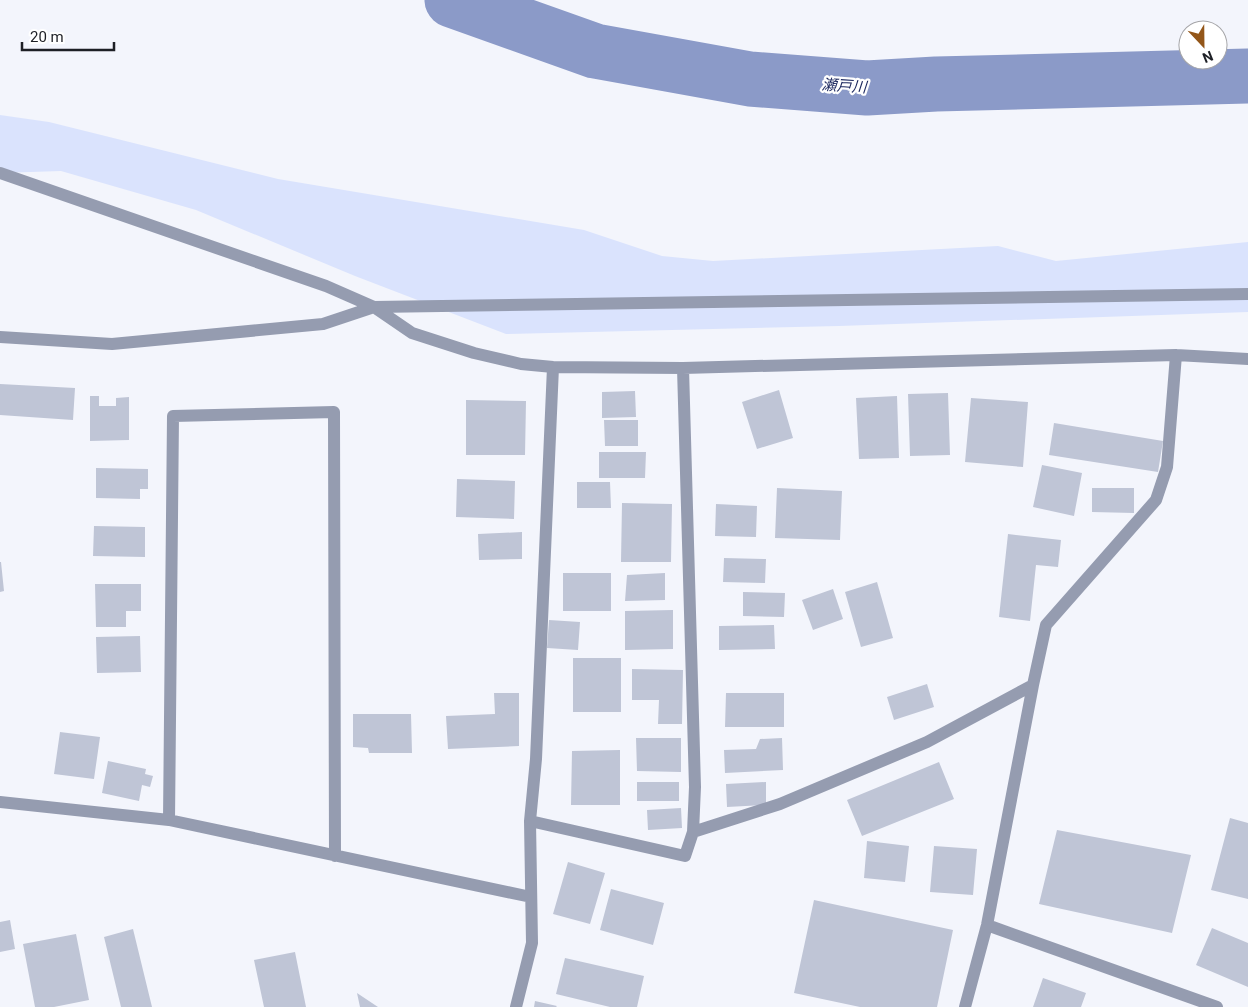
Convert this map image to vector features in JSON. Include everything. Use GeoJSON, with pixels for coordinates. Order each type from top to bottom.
{"type":"FeatureCollection","features":[{"type":"Feature","properties":{"kind":"street"},"geometry":{"type":"LineString","coordinates":[[0,173],[326,286],[374,307],[412,333],[521,364],[553,367],[683,368],[1176,355],[1248,358]]}},
{"type":"Feature","properties":{"kind":"street"},"geometry":{"type":"LineString","coordinates":[[0,337],[112,344],[323,324],[374,307],[1248,294]]}},
{"type":"Feature","properties":{"kind":"street"},"geometry":{"type":"LineString","coordinates":[[965,1007],[988,926],[1046,625],[1156,500],[1167,467],[1176,355]]}},
{"type":"Feature","properties":{"kind":"street"},"geometry":{"type":"LineString","coordinates":[[516,1007],[532,943],[530,822],[536,759],[553,367]]}},
{"type":"Feature","properties":{"kind":"street"},"geometry":{"type":"LineString","coordinates":[[530,822],[685,856],[694,832],[683,368]]}},
{"type":"Feature","properties":{"kind":"street"},"geometry":{"type":"LineString","coordinates":[[170,820],[173,416],[334,412],[335,856]]}},
{"type":"Feature","properties":{"kind":"street"},"geometry":{"type":"LineString","coordinates":[[694,832],[780,804],[928,742],[1033,685]]}},
{"type":"Feature","properties":{"kind":"street"},"geometry":{"type":"LineString","coordinates":[[0,802],[170,820],[532,897]]}},
{"type":"Feature","properties":{"kind":"street"},"geometry":{"type":"LineString","coordinates":[[988,926],[1218,1007]]}},
{"type":"Feature","properties":{"kind":"shaded area"},"geometry":{"type":"Polygon","coordinates":[[[0,115],[49,122],[278,179],[584,230],[662,256],[713,261],[998,246],[1056,261],[1248,242],[1248,312],[839,326],[506,334],[355,276],[196,210],[61,171],[0,173],[0,115]]]}},
{"type":"Feature","properties":{"kind":"building"},"geometry":{"type":"Polygon","coordinates":[[[0,384],[75,388],[73,420],[0,415],[0,384]]]}},
{"type":"Feature","properties":{"kind":"building"},"geometry":{"type":"Polygon","coordinates":[[[779,390],[793,438],[757,449],[742,402],[779,390]]]}},
{"type":"Feature","properties":{"kind":"building"},"geometry":{"type":"Polygon","coordinates":[[[635,391],[636,417],[602,418],[602,392],[635,391]]]}},
{"type":"Feature","properties":{"kind":"building"},"geometry":{"type":"Polygon","coordinates":[[[948,393],[950,455],[910,456],[908,394],[948,393]]]}},
{"type":"Feature","properties":{"kind":"building"},"geometry":{"type":"Polygon","coordinates":[[[90,396],[99,396],[99,406],[116,406],[116,398],[129,397],[129,440],[90,441],[90,396]]]}},
{"type":"Feature","properties":{"kind":"building"},"geometry":{"type":"Polygon","coordinates":[[[897,396],[899,458],[859,459],[856,398],[897,396]]]}},
{"type":"Feature","properties":{"kind":"building"},"geometry":{"type":"Polygon","coordinates":[[[971,398],[1028,402],[1023,467],[965,462],[971,398]]]}},
{"type":"Feature","properties":{"kind":"building"},"geometry":{"type":"Polygon","coordinates":[[[466,400],[526,401],[525,455],[466,455],[466,400]]]}},
{"type":"Feature","properties":{"kind":"building"},"geometry":{"type":"Polygon","coordinates":[[[604,420],[638,420],[638,446],[605,446],[604,420]]]}},
{"type":"Feature","properties":{"kind":"building"},"geometry":{"type":"Polygon","coordinates":[[[1054,423],[1163,441],[1158,472],[1049,455],[1054,423]]]}},
{"type":"Feature","properties":{"kind":"building"},"geometry":{"type":"Polygon","coordinates":[[[599,452],[646,452],[645,478],[599,478],[599,452]]]}},
{"type":"Feature","properties":{"kind":"building"},"geometry":{"type":"Polygon","coordinates":[[[1042,465],[1082,473],[1074,516],[1033,507],[1042,465]]]}},
{"type":"Feature","properties":{"kind":"building"},"geometry":{"type":"Polygon","coordinates":[[[96,468],[148,469],[148,489],[140,489],[140,499],[96,498],[96,468]]]}},
{"type":"Feature","properties":{"kind":"building"},"geometry":{"type":"Polygon","coordinates":[[[457,479],[515,481],[514,519],[456,517],[457,479]]]}},
{"type":"Feature","properties":{"kind":"building"},"geometry":{"type":"Polygon","coordinates":[[[577,482],[610,482],[611,508],[577,508],[577,482]]]}},
{"type":"Feature","properties":{"kind":"building"},"geometry":{"type":"Polygon","coordinates":[[[777,488],[842,491],[840,540],[775,538],[777,488]]]}},
{"type":"Feature","properties":{"kind":"building"},"geometry":{"type":"Polygon","coordinates":[[[1092,488],[1134,488],[1134,513],[1092,512],[1092,488]]]}},
{"type":"Feature","properties":{"kind":"building"},"geometry":{"type":"Polygon","coordinates":[[[622,503],[672,504],[671,562],[621,562],[622,503]]]}},
{"type":"Feature","properties":{"kind":"building"},"geometry":{"type":"Polygon","coordinates":[[[716,504],[757,506],[756,537],[715,536],[716,504]]]}},
{"type":"Feature","properties":{"kind":"building"},"geometry":{"type":"Polygon","coordinates":[[[94,526],[145,527],[145,557],[93,556],[94,526]]]}},
{"type":"Feature","properties":{"kind":"building"},"geometry":{"type":"Polygon","coordinates":[[[522,532],[522,559],[479,560],[478,534],[522,532]]]}},
{"type":"Feature","properties":{"kind":"building"},"geometry":{"type":"Polygon","coordinates":[[[1008,534],[1061,540],[1058,567],[1036,565],[1030,621],[999,617],[1008,534]]]}},
{"type":"Feature","properties":{"kind":"building"},"geometry":{"type":"Polygon","coordinates":[[[724,558],[766,559],[765,583],[723,582],[724,558]]]}},
{"type":"Feature","properties":{"kind":"building"},"geometry":{"type":"Polygon","coordinates":[[[0,562],[4,591],[0,592],[0,562]]]}},
{"type":"Feature","properties":{"kind":"building"},"geometry":{"type":"Polygon","coordinates":[[[563,573],[611,573],[611,611],[563,611],[563,573]]]}},
{"type":"Feature","properties":{"kind":"building"},"geometry":{"type":"Polygon","coordinates":[[[665,573],[665,600],[625,601],[627,575],[665,573]]]}},
{"type":"Feature","properties":{"kind":"building"},"geometry":{"type":"Polygon","coordinates":[[[877,582],[893,638],[861,647],[845,592],[877,582]]]}},
{"type":"Feature","properties":{"kind":"building"},"geometry":{"type":"Polygon","coordinates":[[[95,584],[141,584],[141,611],[126,611],[126,627],[96,627],[95,584]]]}},
{"type":"Feature","properties":{"kind":"building"},"geometry":{"type":"Polygon","coordinates":[[[833,589],[843,619],[813,630],[802,600],[833,589]]]}},
{"type":"Feature","properties":{"kind":"building"},"geometry":{"type":"Polygon","coordinates":[[[743,592],[785,593],[784,617],[743,616],[743,592]]]}},
{"type":"Feature","properties":{"kind":"building"},"geometry":{"type":"Polygon","coordinates":[[[673,610],[673,649],[625,650],[625,611],[673,610]]]}},
{"type":"Feature","properties":{"kind":"building"},"geometry":{"type":"Polygon","coordinates":[[[549,620],[580,622],[578,650],[547,648],[549,620]]]}},
{"type":"Feature","properties":{"kind":"building"},"geometry":{"type":"Polygon","coordinates":[[[774,625],[775,649],[719,650],[719,626],[774,625]]]}},
{"type":"Feature","properties":{"kind":"building"},"geometry":{"type":"Polygon","coordinates":[[[140,636],[141,672],[97,673],[96,637],[140,636]]]}},
{"type":"Feature","properties":{"kind":"building"},"geometry":{"type":"Polygon","coordinates":[[[573,658],[621,658],[621,712],[573,712],[573,658]]]}},
{"type":"Feature","properties":{"kind":"building"},"geometry":{"type":"Polygon","coordinates":[[[632,669],[683,670],[682,724],[658,724],[659,700],[632,700],[632,669]]]}},
{"type":"Feature","properties":{"kind":"building"},"geometry":{"type":"Polygon","coordinates":[[[927,684],[934,707],[894,720],[887,697],[927,684]]]}},
{"type":"Feature","properties":{"kind":"building"},"geometry":{"type":"Polygon","coordinates":[[[494,693],[519,693],[519,746],[448,749],[446,716],[495,714],[494,693]]]}},
{"type":"Feature","properties":{"kind":"building"},"geometry":{"type":"Polygon","coordinates":[[[726,693],[784,693],[784,727],[725,727],[726,693]]]}},
{"type":"Feature","properties":{"kind":"building"},"geometry":{"type":"Polygon","coordinates":[[[353,714],[411,714],[412,753],[369,753],[368,748],[353,747],[353,714]]]}},
{"type":"Feature","properties":{"kind":"building"},"geometry":{"type":"Polygon","coordinates":[[[60,732],[100,737],[94,779],[54,774],[60,732]]]}},
{"type":"Feature","properties":{"kind":"building"},"geometry":{"type":"Polygon","coordinates":[[[636,738],[681,738],[681,772],[637,771],[636,738]]]}},
{"type":"Feature","properties":{"kind":"building"},"geometry":{"type":"Polygon","coordinates":[[[782,738],[783,770],[725,773],[724,750],[756,749],[760,739],[782,738]]]}},
{"type":"Feature","properties":{"kind":"building"},"geometry":{"type":"Polygon","coordinates":[[[620,750],[620,805],[571,805],[572,751],[620,750]]]}},
{"type":"Feature","properties":{"kind":"building"},"geometry":{"type":"Polygon","coordinates":[[[108,761],[146,769],[145,774],[153,776],[150,787],[142,785],[139,801],[102,793],[108,761]]]}},
{"type":"Feature","properties":{"kind":"building"},"geometry":{"type":"Polygon","coordinates":[[[939,762],[954,799],[862,836],[847,800],[939,762]]]}},
{"type":"Feature","properties":{"kind":"building"},"geometry":{"type":"Polygon","coordinates":[[[637,782],[679,782],[679,801],[637,801],[637,782]]]}},
{"type":"Feature","properties":{"kind":"building"},"geometry":{"type":"Polygon","coordinates":[[[766,782],[766,805],[727,807],[726,784],[766,782]]]}},
{"type":"Feature","properties":{"kind":"building"},"geometry":{"type":"Polygon","coordinates":[[[681,808],[682,828],[648,830],[647,810],[681,808]]]}},
{"type":"Feature","properties":{"kind":"building"},"geometry":{"type":"Polygon","coordinates":[[[1230,818],[1248,823],[1248,899],[1211,890],[1230,818]]]}},
{"type":"Feature","properties":{"kind":"building"},"geometry":{"type":"Polygon","coordinates":[[[1057,830],[1191,855],[1172,933],[1039,904],[1057,830]]]}},
{"type":"Feature","properties":{"kind":"building"},"geometry":{"type":"Polygon","coordinates":[[[867,841],[909,846],[905,882],[864,878],[867,841]]]}},
{"type":"Feature","properties":{"kind":"building"},"geometry":{"type":"Polygon","coordinates":[[[934,846],[977,849],[973,895],[930,892],[934,846]]]}},
{"type":"Feature","properties":{"kind":"building"},"geometry":{"type":"Polygon","coordinates":[[[568,862],[605,873],[590,924],[553,914],[568,862]]]}},
{"type":"Feature","properties":{"kind":"building"},"geometry":{"type":"Polygon","coordinates":[[[611,889],[664,903],[653,945],[600,930],[611,889]]]}},
{"type":"Feature","properties":{"kind":"building"},"geometry":{"type":"Polygon","coordinates":[[[814,900],[953,930],[937,1007],[860,1007],[794,993],[814,900]]]}},
{"type":"Feature","properties":{"kind":"building"},"geometry":{"type":"Polygon","coordinates":[[[10,920],[15,949],[0,952],[0,922],[10,920]]]}},
{"type":"Feature","properties":{"kind":"building"},"geometry":{"type":"Polygon","coordinates":[[[1212,928],[1248,943],[1248,987],[1196,965],[1212,928]]]}},
{"type":"Feature","properties":{"kind":"building"},"geometry":{"type":"Polygon","coordinates":[[[133,929],[152,1007],[121,1007],[104,937],[133,929]]]}},
{"type":"Feature","properties":{"kind":"building"},"geometry":{"type":"Polygon","coordinates":[[[76,934],[89,1000],[54,1007],[35,1007],[23,944],[76,934]]]}},
{"type":"Feature","properties":{"kind":"building"},"geometry":{"type":"Polygon","coordinates":[[[295,952],[306,1007],[264,1007],[254,960],[295,952]]]}},
{"type":"Feature","properties":{"kind":"building"},"geometry":{"type":"Polygon","coordinates":[[[565,958],[644,976],[637,1007],[610,1007],[556,994],[565,958]]]}},
{"type":"Feature","properties":{"kind":"building"},"geometry":{"type":"Polygon","coordinates":[[[1043,978],[1086,993],[1081,1007],[1033,1007],[1043,978]]]}},
{"type":"Feature","properties":{"kind":"building"},"geometry":{"type":"Polygon","coordinates":[[[357,993],[378,1007],[360,1007],[357,993]]]}},
{"type":"Feature","properties":{"kind":"building"},"geometry":{"type":"Polygon","coordinates":[[[535,1001],[557,1006],[534,1007],[535,1001]]]}},
{"type":"Feature","properties":{"kind":"waterway","name":"瀬戸川"},"geometry":{"type":"LineString","coordinates":[[452,0],[595,51],[750,79],[867,88],[936,84],[1248,76]]}}]}
